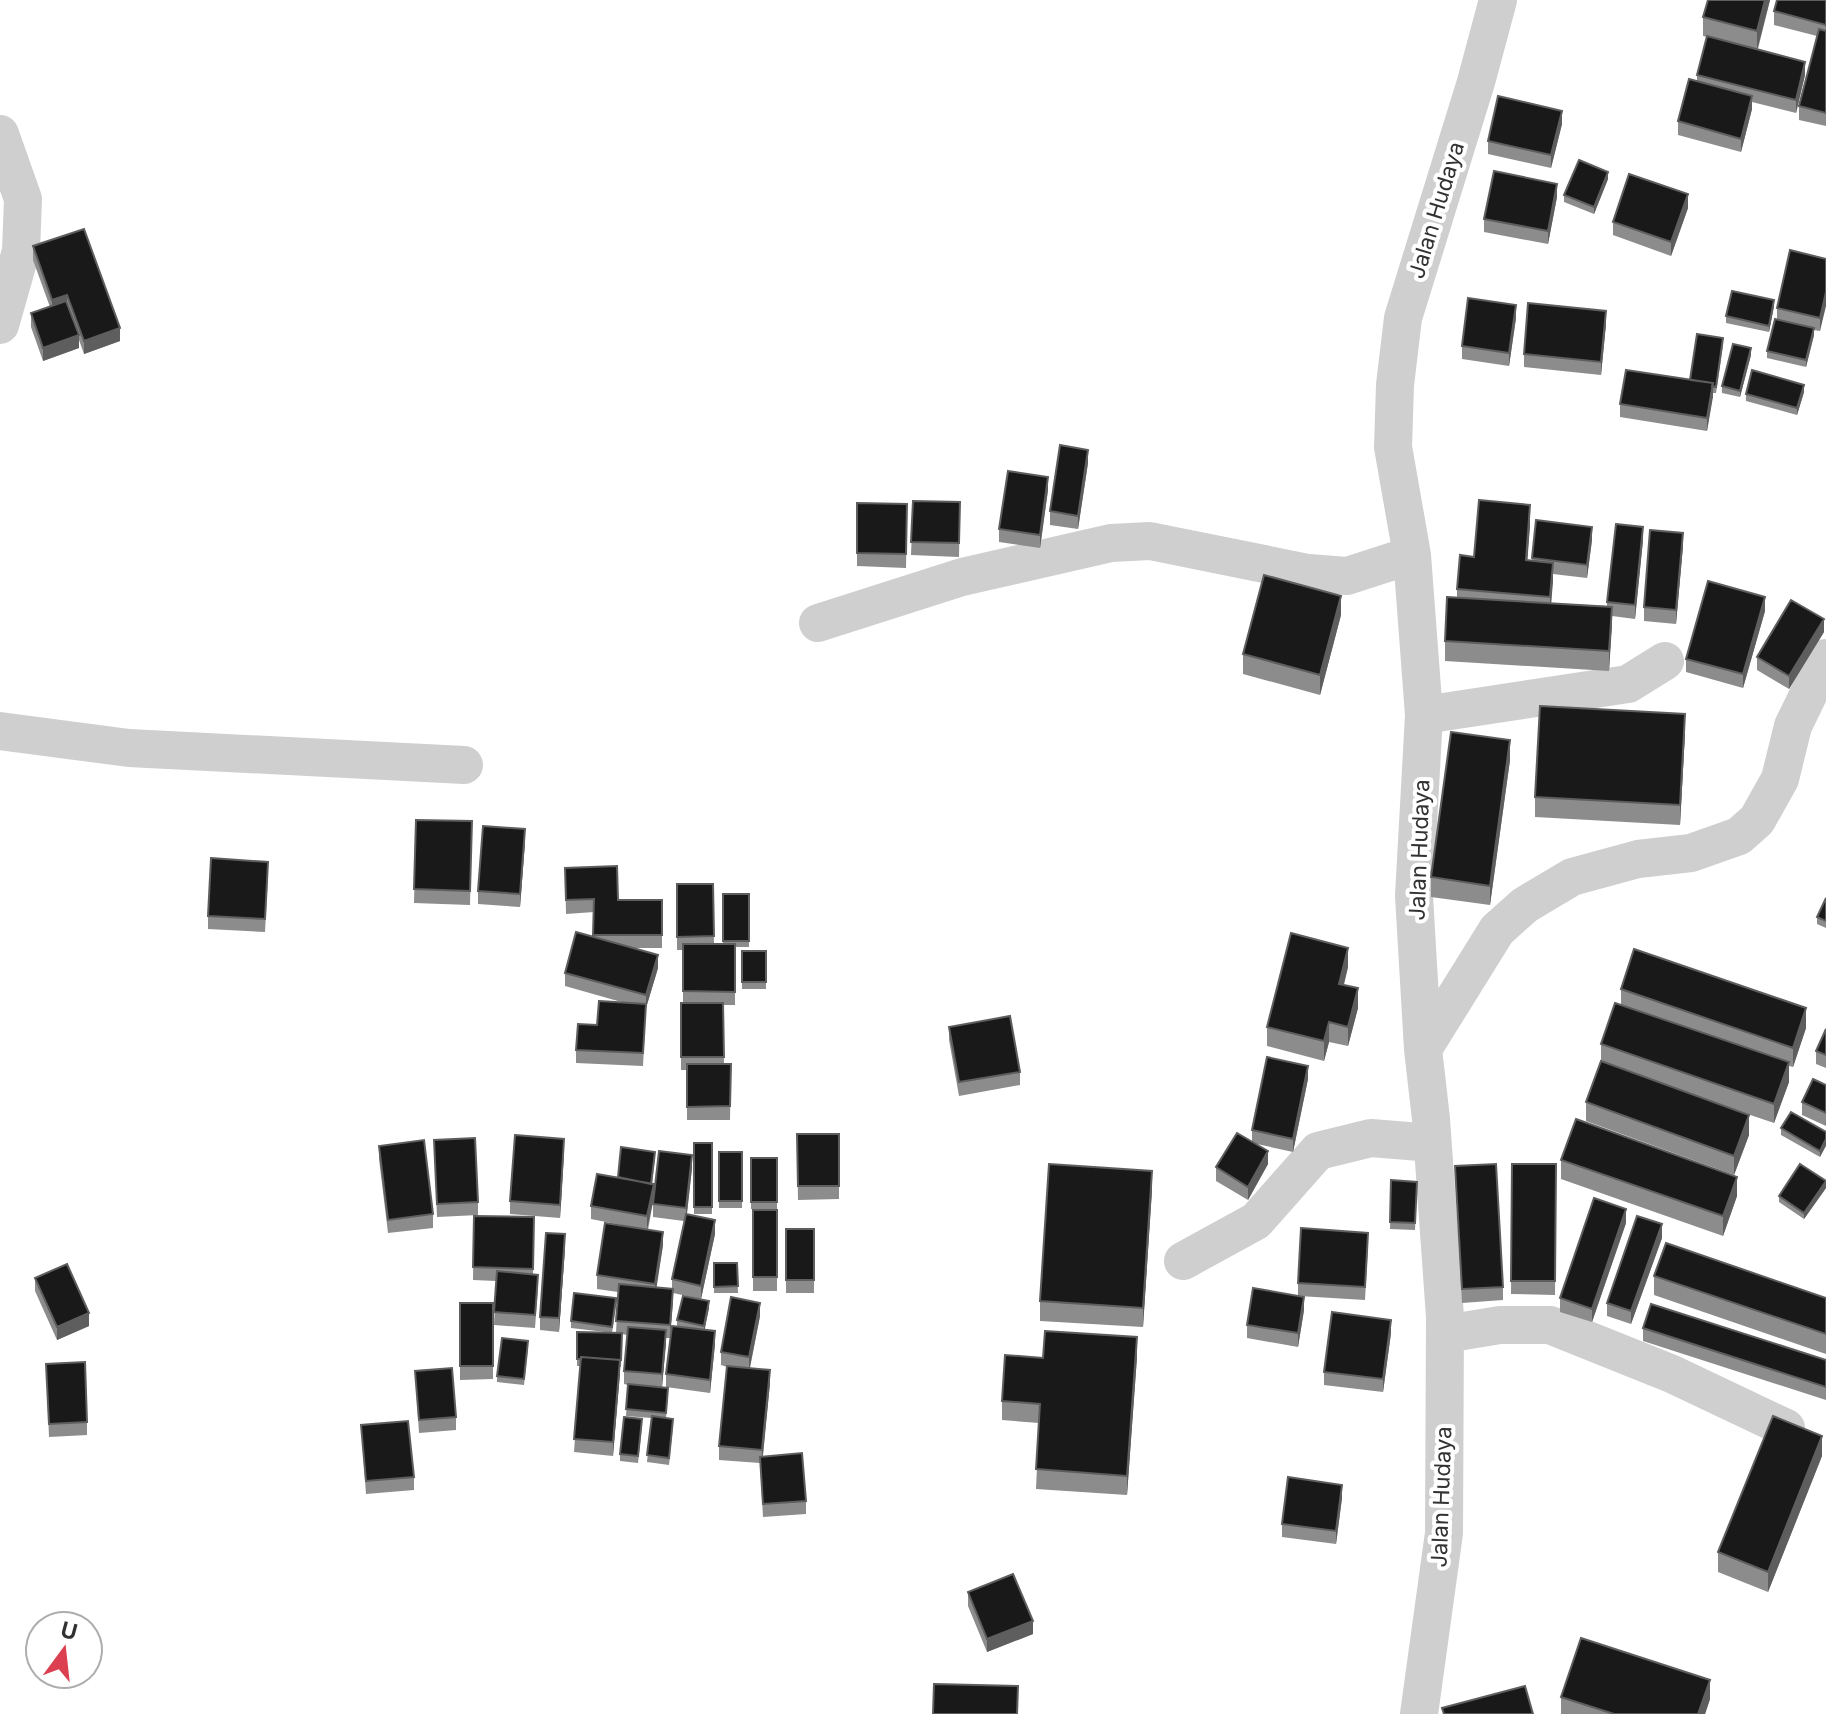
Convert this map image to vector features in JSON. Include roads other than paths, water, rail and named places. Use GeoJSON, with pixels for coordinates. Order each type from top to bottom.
{"type":"FeatureCollection","features":[{"type":"Feature","properties":{"kind":"street","name":"Jalan Hudaya"},"geometry":{"type":"LineString","coordinates":[[1419,1714],[1444,1533],[1445,1317],[1414,896],[1424,715],[1412,555],[1393,447],[1395,385],[1403,318],[1498,0]]}},
{"type":"Feature","properties":{"kind":"street"},"geometry":{"type":"LineString","coordinates":[[0,134],[23,199],[21,251],[0,325]]}},
{"type":"Feature","properties":{"kind":"street"},"geometry":{"type":"LineString","coordinates":[[818,623],[962,577],[1111,543],[1150,541],[1308,573],[1347,576],[1412,555]]}},
{"type":"Feature","properties":{"kind":"street"},"geometry":{"type":"LineString","coordinates":[[1423,1049],[1497,930],[1525,905],[1572,877],[1638,859],[1691,853],[1739,836],[1757,820],[1780,779],[1793,726],[1826,658]]}},
{"type":"Feature","properties":{"kind":"street"},"geometry":{"type":"LineString","coordinates":[[1424,715],[1628,684],[1665,661]]}},
{"type":"Feature","properties":{"kind":"street"},"geometry":{"type":"LineString","coordinates":[[0,731],[129,748],[464,765]]}},
{"type":"Feature","properties":{"kind":"street"},"geometry":{"type":"LineString","coordinates":[[1183,1261],[1256,1221],[1318,1151],[1371,1138],[1432,1143]]}},
{"type":"Feature","properties":{"kind":"street"},"geometry":{"type":"LineString","coordinates":[[1445,1334],[1500,1325],[1550,1325],[1672,1374],[1786,1428]]}}]}
